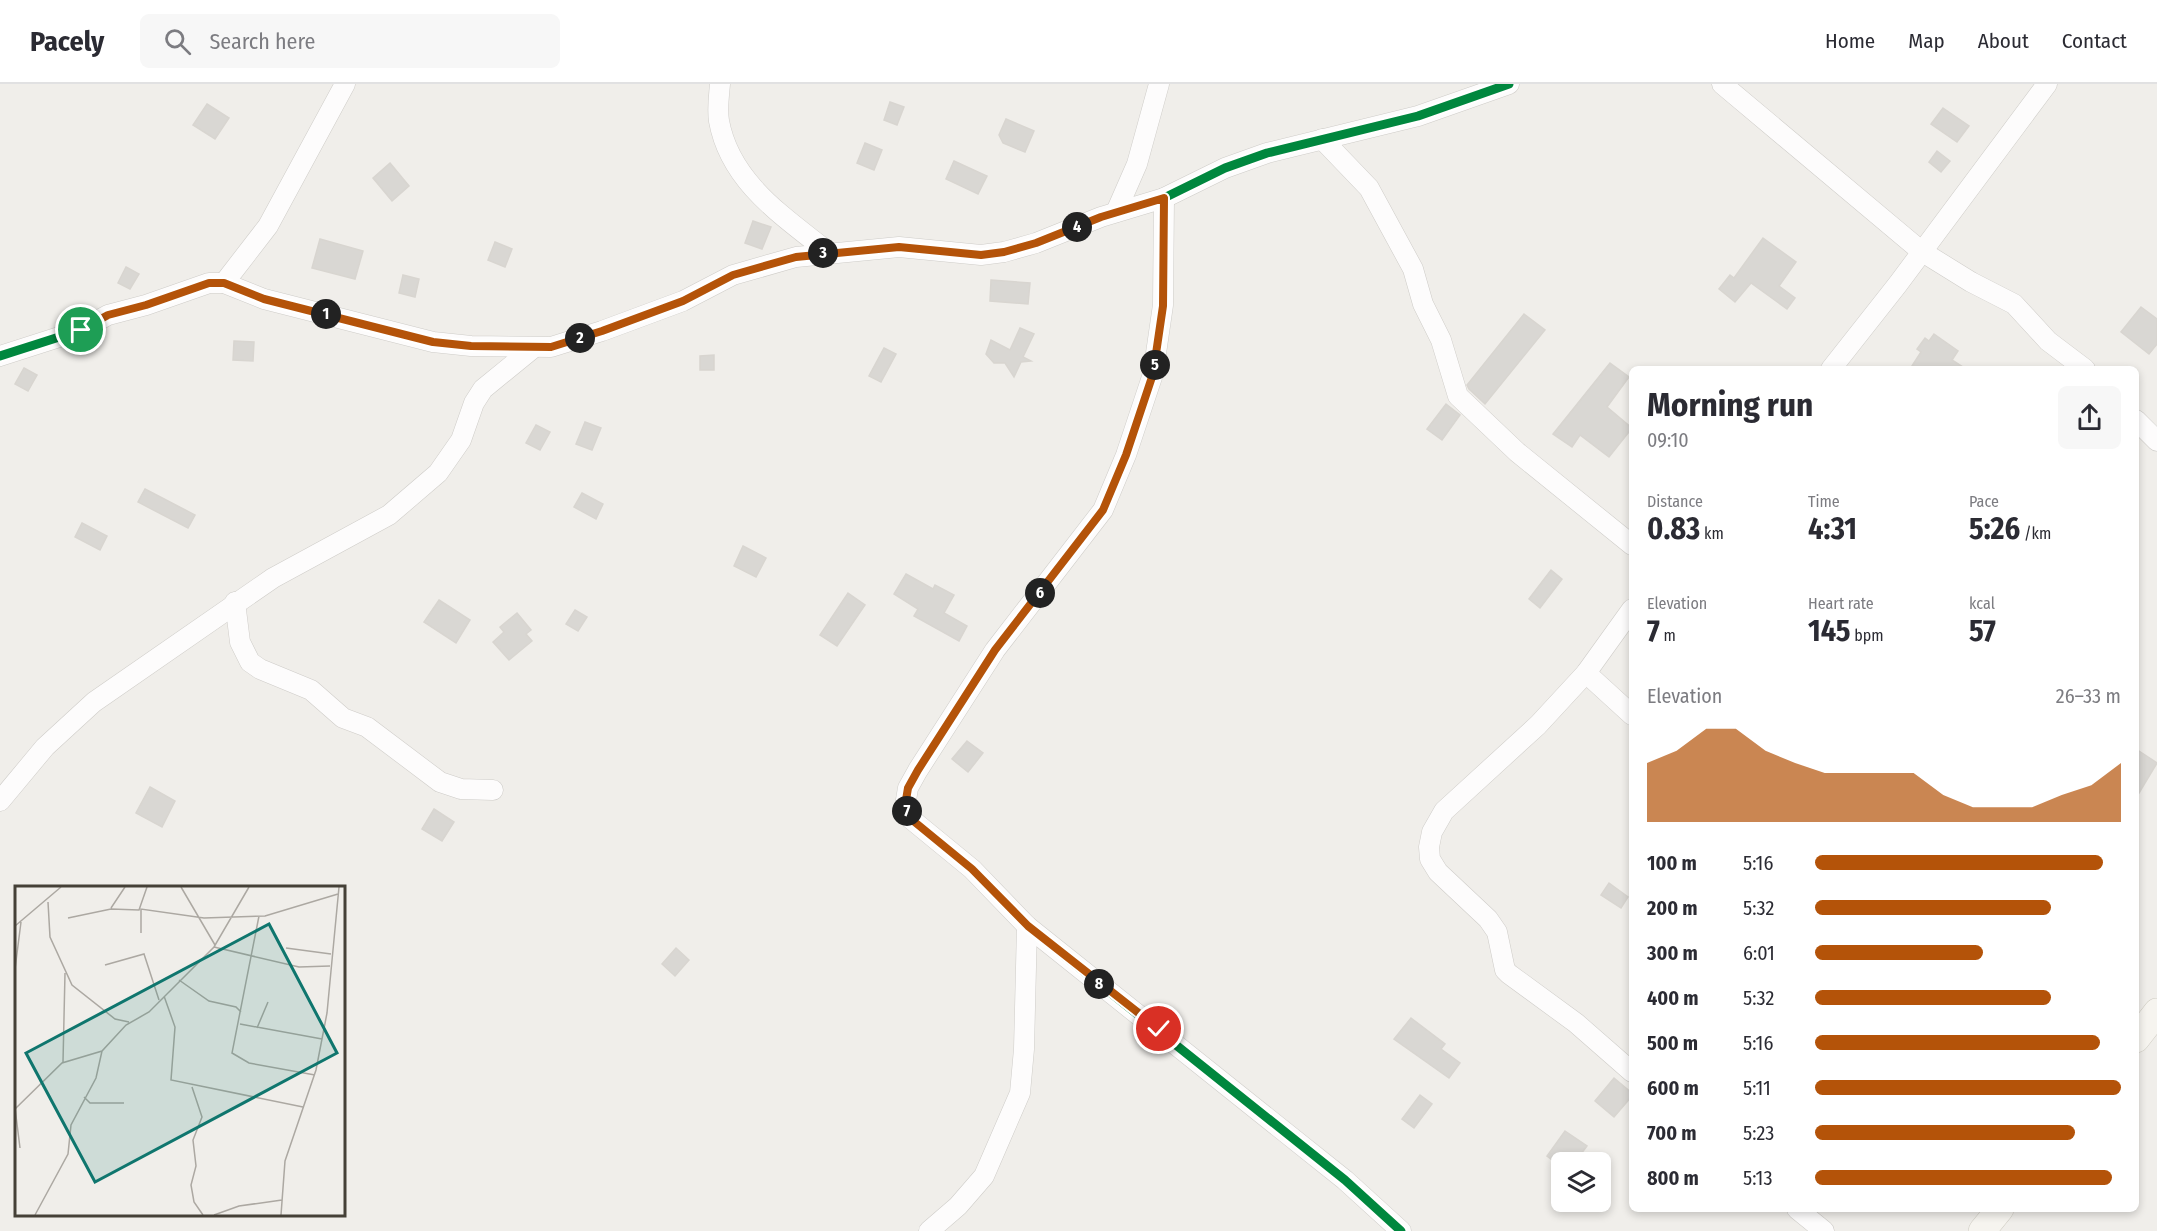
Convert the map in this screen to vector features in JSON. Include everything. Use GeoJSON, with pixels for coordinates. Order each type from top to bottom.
{"type":"FeatureCollection","features":[{"type":"Feature","properties":{"kind":"street"},"geometry":{"type":"LineString","coordinates":[[224,283],[268,226],[345,84]]}},
{"type":"Feature","properties":{"kind":"street"},"geometry":{"type":"LineString","coordinates":[[720,84],[718,119],[724,142],[740,173],[761,198],[828,252]]}},
{"type":"Feature","properties":{"kind":"street"},"geometry":{"type":"LineString","coordinates":[[1116,212],[1137,164],[1159,84]]}},
{"type":"Feature","properties":{"kind":"street"},"geometry":{"type":"LineString","coordinates":[[0,356],[81,330],[108,315],[146,305],[209,283],[224,283],[264,299],[433,342],[532,349],[551,347],[683,301],[733,275],[796,257],[828,252],[899,247],[971,255],[1004,252],[1036,243],[1116,212],[1164,198],[1225,168],[1322,139],[1418,116],[1509,84]]}},
{"type":"Feature","properties":{"kind":"street"},"geometry":{"type":"LineString","coordinates":[[1722,84],[1921,251],[1971,282],[2014,304],[2048,341],[2081,366]]}},
{"type":"Feature","properties":{"kind":"street"},"geometry":{"type":"LineString","coordinates":[[1833,366],[2048,84]]}},
{"type":"Feature","properties":{"kind":"street"},"geometry":{"type":"LineString","coordinates":[[1322,139],[1369,188],[1413,269],[1424,304],[1441,340],[1458,396],[1517,452],[1629,543]]}},
{"type":"Feature","properties":{"kind":"street"},"geometry":{"type":"LineString","coordinates":[[1164,198],[1163,306],[1153,374],[1126,455],[1103,510],[995,650],[908,788],[905,806],[911,819],[972,869],[1028,926],[1346,1180],[1401,1231]]}},
{"type":"Feature","properties":{"kind":"street"},"geometry":{"type":"LineString","coordinates":[[0,801],[45,747],[94,702],[235,602],[397,508],[438,473],[460,440],[474,403],[483,389],[532,349]]}},
{"type":"Feature","properties":{"kind":"street"},"geometry":{"type":"LineString","coordinates":[[2139,423],[2157,441]]}},
{"type":"Feature","properties":{"kind":"street"},"geometry":{"type":"LineString","coordinates":[[235,602],[240,642],[250,662],[260,669],[311,690],[343,718],[367,727],[440,782],[461,789],[493,790]]}},
{"type":"Feature","properties":{"kind":"street"},"geometry":{"type":"LineString","coordinates":[[1629,613],[1586,673],[1538,725],[1444,812],[1432,832],[1429,847],[1431,859],[1438,872],[1488,919],[1497,932],[1505,970],[1576,1023],[1629,1069]]}},
{"type":"Feature","properties":{"kind":"street"},"geometry":{"type":"LineString","coordinates":[[1586,673],[1629,712]]}},
{"type":"Feature","properties":{"kind":"street"},"geometry":{"type":"LineString","coordinates":[[929,1231],[958,1206],[984,1176],[1020,1093],[1024,1049],[1028,926]]}},
{"type":"Feature","properties":{"kind":"street"},"geometry":{"type":"LineString","coordinates":[[2139,1035],[2157,1012]]}},
{"type":"Feature","properties":{"kind":"street"},"geometry":{"type":"LineString","coordinates":[[1801,1212],[1824,1231]]}},
{"type":"Feature","properties":{"kind":"street"},"geometry":{"type":"LineString","coordinates":[[1982,1231],[1998,1212]]}},
{"type":"Feature","properties":{"kind":"building"},"geometry":{"type":"Polygon","coordinates":[[[890,102],[904,107],[897,125],[884,120],[890,102]]]}},
{"type":"Feature","properties":{"kind":"building"},"geometry":{"type":"Polygon","coordinates":[[[207,104],[229,118],[215,139],[193,125],[207,104]]]}},
{"type":"Feature","properties":{"kind":"building"},"geometry":{"type":"Polygon","coordinates":[[[1943,108],[1969,126],[1957,142],[1931,124],[1943,108]]]}},
{"type":"Feature","properties":{"kind":"building"},"geometry":{"type":"Polygon","coordinates":[[[1006,119],[1034,131],[1025,152],[1003,143],[999,135],[1006,119]]]}},
{"type":"Feature","properties":{"kind":"building"},"geometry":{"type":"Polygon","coordinates":[[[865,143],[882,150],[874,170],[857,163],[865,143]]]}},
{"type":"Feature","properties":{"kind":"building"},"geometry":{"type":"Polygon","coordinates":[[[1937,151],[1950,161],[1941,172],[1929,162],[1937,151]]]}},
{"type":"Feature","properties":{"kind":"building"},"geometry":{"type":"Polygon","coordinates":[[[954,161],[987,176],[978,194],[946,179],[954,161]]]}},
{"type":"Feature","properties":{"kind":"building"},"geometry":{"type":"Polygon","coordinates":[[[390,163],[409,186],[392,201],[373,178],[390,163]]]}},
{"type":"Feature","properties":{"kind":"building"},"geometry":{"type":"Polygon","coordinates":[[[753,221],[771,227],[762,249],[745,243],[753,221]]]}},
{"type":"Feature","properties":{"kind":"building"},"geometry":{"type":"Polygon","coordinates":[[[1763,238],[1796,262],[1779,286],[1795,298],[1787,309],[1751,283],[1735,302],[1719,289],[1730,275],[1734,278],[1763,238]]]}},
{"type":"Feature","properties":{"kind":"building"},"geometry":{"type":"Polygon","coordinates":[[[320,239],[363,251],[355,279],[312,268],[320,239]]]}},
{"type":"Feature","properties":{"kind":"building"},"geometry":{"type":"Polygon","coordinates":[[[495,242],[512,249],[505,267],[488,260],[495,242]]]}},
{"type":"Feature","properties":{"kind":"building"},"geometry":{"type":"Polygon","coordinates":[[[126,267],[139,274],[130,289],[118,283],[126,267]]]}},
{"type":"Feature","properties":{"kind":"building"},"geometry":{"type":"Polygon","coordinates":[[[403,275],[419,279],[415,297],[399,293],[403,275]]]}},
{"type":"Feature","properties":{"kind":"building"},"geometry":{"type":"Polygon","coordinates":[[[991,280],[1030,283],[1028,304],[990,301],[991,280]]]}},
{"type":"Feature","properties":{"kind":"building"},"geometry":{"type":"Polygon","coordinates":[[[2141,307],[2157,319],[2157,344],[2149,354],[2121,332],[2141,307]]]}},
{"type":"Feature","properties":{"kind":"building"},"geometry":{"type":"Polygon","coordinates":[[[1524,314],[1545,330],[1485,404],[1467,385],[1524,314]]]}},
{"type":"Feature","properties":{"kind":"building"},"geometry":{"type":"Polygon","coordinates":[[[1020,328],[1034,334],[1023,357],[1031,361],[1021,362],[1014,377],[1005,363],[994,363],[986,354],[991,340],[1010,350],[1020,328]]]}},
{"type":"Feature","properties":{"kind":"building"},"geometry":{"type":"Polygon","coordinates":[[[1934,334],[1958,351],[1952,360],[1961,366],[1912,366],[1921,352],[1917,349],[1925,338],[1929,341],[1934,334]]]}},
{"type":"Feature","properties":{"kind":"building"},"geometry":{"type":"Polygon","coordinates":[[[234,341],[254,342],[253,361],[233,360],[234,341]]]}},
{"type":"Feature","properties":{"kind":"building"},"geometry":{"type":"Polygon","coordinates":[[[884,348],[896,354],[881,382],[869,376],[884,348]]]}},
{"type":"Feature","properties":{"kind":"building"},"geometry":{"type":"Polygon","coordinates":[[[714,355],[714,370],[700,370],[700,356],[714,355]]]}},
{"type":"Feature","properties":{"kind":"building"},"geometry":{"type":"Polygon","coordinates":[[[1610,363],[1629,377],[1607,407],[1629,425],[1629,432],[1609,457],[1580,435],[1572,447],[1553,434],[1610,363]]]}},
{"type":"Feature","properties":{"kind":"building"},"geometry":{"type":"Polygon","coordinates":[[[24,368],[37,375],[28,391],[15,384],[24,368]]]}},
{"type":"Feature","properties":{"kind":"building"},"geometry":{"type":"Polygon","coordinates":[[[1446,404],[1460,415],[1442,440],[1427,429],[1446,404]]]}},
{"type":"Feature","properties":{"kind":"building"},"geometry":{"type":"Polygon","coordinates":[[[585,422],[601,428],[592,450],[576,444],[585,422]]]}},
{"type":"Feature","properties":{"kind":"building"},"geometry":{"type":"Polygon","coordinates":[[[536,425],[550,432],[540,450],[526,443],[536,425]]]}},
{"type":"Feature","properties":{"kind":"building"},"geometry":{"type":"Polygon","coordinates":[[[145,489],[195,515],[188,528],[138,502],[145,489]]]}},
{"type":"Feature","properties":{"kind":"building"},"geometry":{"type":"Polygon","coordinates":[[[582,493],[603,504],[596,519],[574,507],[582,493]]]}},
{"type":"Feature","properties":{"kind":"building"},"geometry":{"type":"Polygon","coordinates":[[[82,523],[107,536],[100,550],[75,537],[82,523]]]}},
{"type":"Feature","properties":{"kind":"building"},"geometry":{"type":"Polygon","coordinates":[[[743,546],[766,558],[756,577],[734,566],[743,546]]]}},
{"type":"Feature","properties":{"kind":"building"},"geometry":{"type":"Polygon","coordinates":[[[1551,570],[1562,579],[1540,608],[1529,599],[1551,570]]]}},
{"type":"Feature","properties":{"kind":"building"},"geometry":{"type":"Polygon","coordinates":[[[906,574],[933,589],[935,585],[954,595],[944,613],[967,626],[959,641],[914,616],[918,609],[894,594],[906,574]]]}},
{"type":"Feature","properties":{"kind":"building"},"geometry":{"type":"Polygon","coordinates":[[[848,593],[865,605],[837,646],[820,635],[848,593]]]}},
{"type":"Feature","properties":{"kind":"building"},"geometry":{"type":"Polygon","coordinates":[[[439,600],[470,620],[456,643],[424,622],[439,600]]]}},
{"type":"Feature","properties":{"kind":"building"},"geometry":{"type":"Polygon","coordinates":[[[575,610],[587,617],[578,631],[566,624],[575,610]]]}},
{"type":"Feature","properties":{"kind":"building"},"geometry":{"type":"Polygon","coordinates":[[[517,613],[531,630],[526,634],[532,641],[509,660],[493,642],[504,632],[500,627],[517,613]]]}},
{"type":"Feature","properties":{"kind":"building"},"geometry":{"type":"Polygon","coordinates":[[[967,741],[983,753],[968,772],[952,759],[967,741]]]}},
{"type":"Feature","properties":{"kind":"building"},"geometry":{"type":"Polygon","coordinates":[[[2139,751],[2157,763],[2139,793],[2139,751]]]}},
{"type":"Feature","properties":{"kind":"building"},"geometry":{"type":"Polygon","coordinates":[[[150,787],[175,801],[162,827],[136,813],[150,787]]]}},
{"type":"Feature","properties":{"kind":"building"},"geometry":{"type":"Polygon","coordinates":[[[434,809],[454,822],[442,841],[422,829],[434,809]]]}},
{"type":"Feature","properties":{"kind":"building"},"geometry":{"type":"Polygon","coordinates":[[[1609,883],[1628,897],[1621,908],[1601,895],[1609,883]]]}},
{"type":"Feature","properties":{"kind":"building"},"geometry":{"type":"Polygon","coordinates":[[[676,948],[689,960],[675,976],[662,964],[676,948]]]}},
{"type":"Feature","properties":{"kind":"building"},"geometry":{"type":"Polygon","coordinates":[[[1411,1018],[1445,1044],[1441,1049],[1460,1063],[1449,1078],[1394,1039],[1411,1018]]]}},
{"type":"Feature","properties":{"kind":"building"},"geometry":{"type":"Polygon","coordinates":[[[1614,1078],[1629,1090],[1629,1100],[1614,1117],[1595,1101],[1614,1078]]]}},
{"type":"Feature","properties":{"kind":"building"},"geometry":{"type":"Polygon","coordinates":[[[1420,1095],[1432,1104],[1414,1128],[1402,1119],[1420,1095]]]}},
{"type":"Feature","properties":{"kind":"building"},"geometry":{"type":"Polygon","coordinates":[[[1565,1131],[1587,1146],[1582,1152],[1551,1152],[1551,1159],[1547,1156],[1565,1131]]]}},
{"type":"Feature","properties":{"kind":"cycle path"},"geometry":{"type":"LineString","coordinates":[[0,356],[81,330],[108,315],[146,305],[209,283],[224,283],[264,299],[433,342],[471,346],[551,347],[683,301],[733,275],[796,257],[899,247],[981,255],[1004,252],[1036,243],[1101,217],[1164,198],[1225,168],[1267,153],[1418,116],[1509,84]]}},
{"type":"Feature","properties":{"kind":"cycle path"},"geometry":{"type":"LineString","coordinates":[[1164,198],[1163,305],[1153,374],[1126,455],[1103,510],[995,650],[918,770],[908,788],[905,806],[911,819],[972,869],[1027,926],[1345,1180],[1401,1231]]}},
{"type":"Feature","properties":{"kind":"route"},"geometry":{"type":"LineString","coordinates":[[81,330],[108,315],[146,305],[195,286],[224,283],[264,299],[433,342],[532,349],[551,347],[683,301],[733,275],[796,257],[866,248],[899,247],[981,255],[1004,252],[1036,243],[1101,217],[1164,198],[1163,306],[1153,374],[1126,455],[1103,510],[995,650],[918,770],[908,788],[905,806],[911,819],[972,869],[1028,926],[1090,978],[1159,1029]]}}]}
